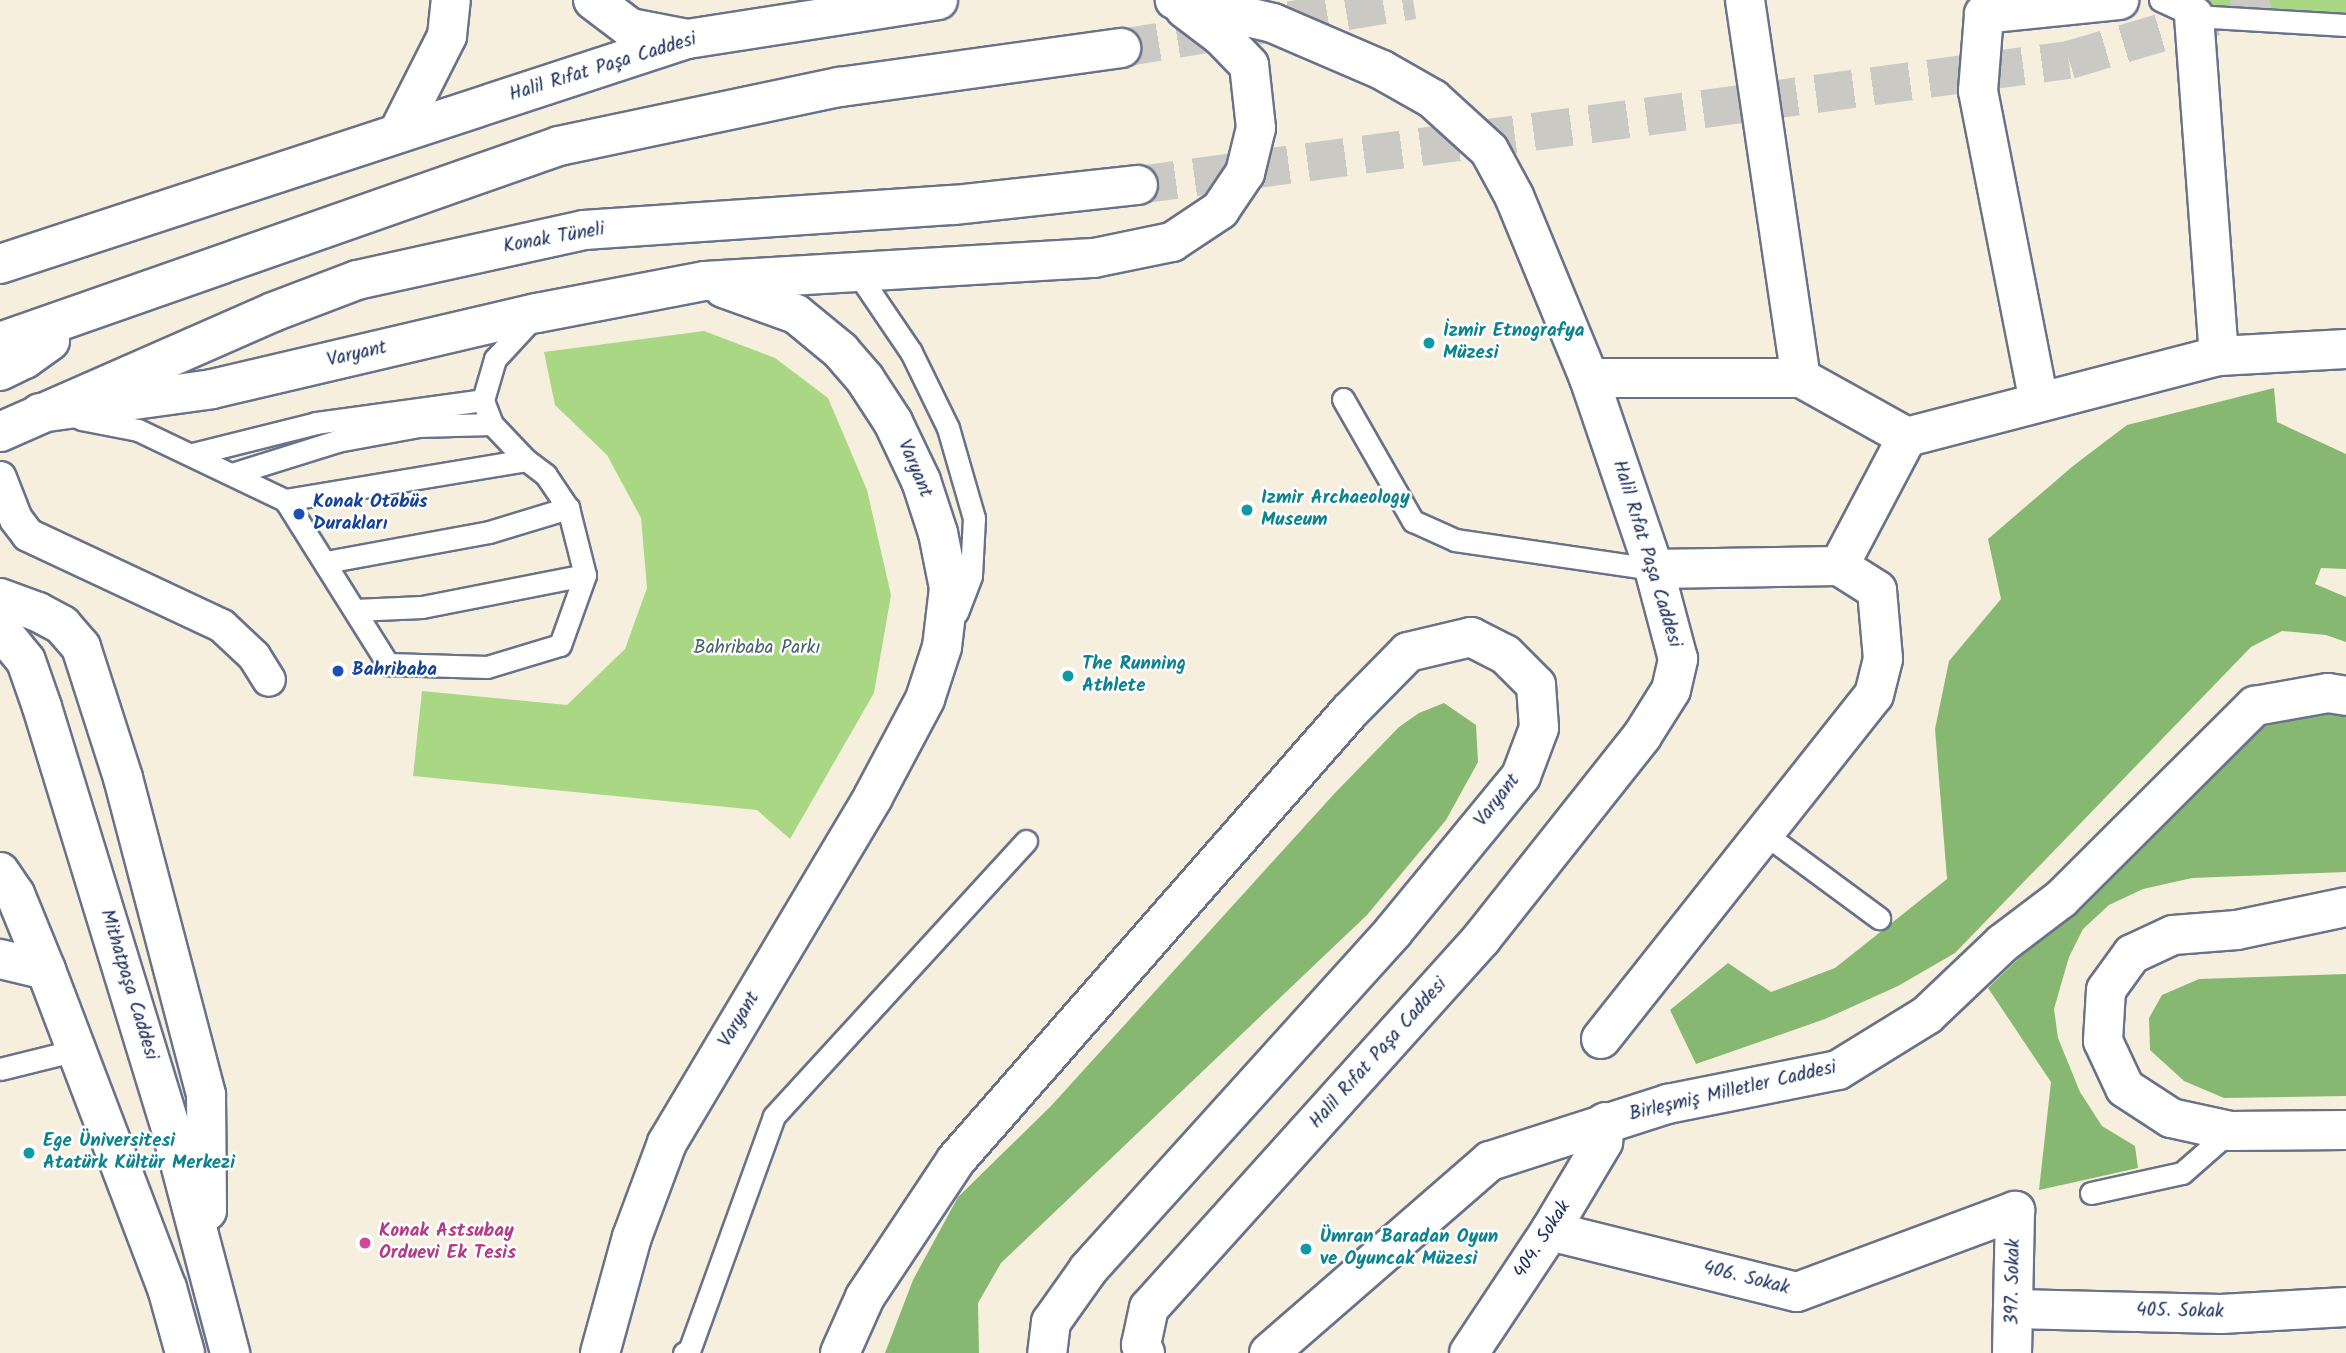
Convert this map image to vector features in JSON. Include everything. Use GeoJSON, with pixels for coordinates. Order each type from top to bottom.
{"type":"FeatureCollection","features":[{"type":"Feature","properties":{"kind":"main road"},"geometry":{"type":"LineString","coordinates":[[398,133],[447,36],[451,0]]}},
{"type":"Feature","properties":{"kind":"main road"},"geometry":{"type":"LineString","coordinates":[[593,0],[630,28],[687,39]]}},
{"type":"Feature","properties":{"kind":"main road","name":"Halil Rıfat Paşa Caddesi"},"geometry":{"type":"LineString","coordinates":[[0,264],[687,39],[938,0]]}},
{"type":"Feature","properties":{"kind":"main road"},"geometry":{"type":"LineString","coordinates":[[705,281],[858,274],[963,263],[1094,258],[1172,243],[1220,210],[1245,173],[1256,128],[1249,65],[1221,36],[1174,0]]}},
{"type":"Feature","properties":{"kind":"main road","name":"Halil Rıfat Paşa Caddesi"},"geometry":{"type":"LineString","coordinates":[[1145,1353],[1141,1345],[1149,1308],[1482,938],[1642,736],[1671,690],[1678,659],[1654,569],[1588,378],[1514,197],[1489,150],[1443,107],[1382,70],[1273,23],[1174,0]]}},
{"type":"Feature","properties":{"kind":"main road"},"geometry":{"type":"LineString","coordinates":[[1745,0],[1801,378]]}},
{"type":"Feature","properties":{"kind":"main road"},"geometry":{"type":"LineString","coordinates":[[2039,402],[1978,91],[1984,14],[2119,0]]}},
{"type":"Feature","properties":{"kind":"main road"},"geometry":{"type":"LineString","coordinates":[[2194,16],[2219,356]]}},
{"type":"Feature","properties":{"kind":"main road"},"geometry":{"type":"LineString","coordinates":[[0,342],[559,146],[840,87],[1121,48]]}},
{"type":"Feature","properties":{"kind":"main road","name":"Konak Tüneli"},"geometry":{"type":"LineString","coordinates":[[0,432],[273,312],[357,280],[584,230],[954,205],[1138,185]]}},
{"type":"Feature","properties":{"kind":"main road","name":"Varyant"},"geometry":{"type":"LineString","coordinates":[[40,413],[212,389],[537,313],[705,281],[796,314],[841,351],[865,379],[893,422],[921,481],[938,533],[949,588],[942,647],[925,699],[873,797],[667,1143],[632,1237],[600,1353]]}},
{"type":"Feature","properties":{"kind":"main road"},"geometry":{"type":"LineString","coordinates":[[0,371],[25,359],[88,313]]}},
{"type":"Feature","properties":{"kind":"main road"},"geometry":{"type":"LineString","coordinates":[[1588,378],[1801,378],[1907,437],[2219,356],[2346,349]]}},
{"type":"Feature","properties":{"kind":"main road"},"geometry":{"type":"LineString","coordinates":[[1839,566],[1907,437]]}},
{"type":"Feature","properties":{"kind":"main road"},"geometry":{"type":"LineString","coordinates":[[1601,1039],[1874,695],[1883,659],[1877,590],[1839,566],[1654,569]]}},
{"type":"Feature","properties":{"kind":"main road"},"geometry":{"type":"LineString","coordinates":[[0,598],[38,612],[62,625],[81,647],[123,778],[206,1095],[206,1252]]}},
{"type":"Feature","properties":{"kind":"main road","name":"Mithatpaşa Caddesi"},"geometry":{"type":"LineString","coordinates":[[0,629],[26,662],[42,707],[129,984],[206,1252],[230,1353]]}},
{"type":"Feature","properties":{"kind":"main road","name":"Varyant"},"geometry":{"type":"LineString","coordinates":[[841,1353],[865,1297],[957,1160],[1349,712],[1408,652],[1471,637],[1505,653],[1536,685],[1539,728],[1521,776],[1393,932],[1088,1270],[1051,1322],[1047,1353]]}},
{"type":"Feature","properties":{"kind":"main road","name":"Birleşmiş Milletler Caddesi"},"geometry":{"type":"LineString","coordinates":[[1269,1353],[1490,1161],[1668,1104],[1838,1070],[1927,1016],[2003,943],[2062,899],[2255,706],[2328,693],[2346,696]]}},
{"type":"Feature","properties":{"kind":"main road"},"geometry":{"type":"LineString","coordinates":[[0,872],[15,894],[77,1050],[167,1288],[185,1353]]}},
{"type":"Feature","properties":{"kind":"main road"},"geometry":{"type":"LineString","coordinates":[[2346,907],[2237,930],[2173,935],[2132,954],[2106,990],[2103,1041],[2125,1088],[2171,1118],[2230,1131],[2346,1130]]}},
{"type":"Feature","properties":{"kind":"main road"},"geometry":{"type":"LineString","coordinates":[[0,959],[46,970]]}},
{"type":"Feature","properties":{"kind":"main road","name":"404. Sokak"},"geometry":{"type":"LineString","coordinates":[[1469,1353],[1550,1231],[1603,1142],[1605,1122]]}},
{"type":"Feature","properties":{"kind":"main road","name":"406. Sokak"},"geometry":{"type":"LineString","coordinates":[[1550,1231],[1797,1292],[2015,1211]]}},
{"type":"Feature","properties":{"kind":"main road","name":"397. Sokak"},"geometry":{"type":"LineString","coordinates":[[2012,1353],[2015,1211]]}},
{"type":"Feature","properties":{"kind":"main road","name":"405. Sokak"},"geometry":{"type":"LineString","coordinates":[[2014,1309],[2221,1314],[2346,1307]]}},
{"type":"Feature","properties":{"kind":"street"},"geometry":{"type":"LineString","coordinates":[[0,478],[16,519],[28,535],[222,626],[254,656],[269,680]]}},
{"type":"Feature","properties":{"kind":"lane"},"geometry":{"type":"LineString","coordinates":[[2160,0],[2194,16],[2346,25]]}},
{"type":"Feature","properties":{"kind":"lane"},"geometry":{"type":"LineString","coordinates":[[858,274],[911,352],[948,428],[974,518],[971,576],[942,647]]}},
{"type":"Feature","properties":{"kind":"lane"},"geometry":{"type":"LineString","coordinates":[[40,413],[138,430],[285,500],[388,664],[487,667],[560,645],[585,575],[568,508],[546,475],[526,460],[492,424],[483,400],[495,359],[537,313]]}},
{"type":"Feature","properties":{"kind":"lane"},"geometry":{"type":"LineString","coordinates":[[1343,399],[1413,521],[1455,540],[1654,569]]}},
{"type":"Feature","properties":{"kind":"lane"},"geometry":{"type":"LineString","coordinates":[[193,454],[316,423],[483,400]]}},
{"type":"Feature","properties":{"kind":"lane"},"geometry":{"type":"LineString","coordinates":[[232,474],[337,441],[418,426],[492,424]]}},
{"type":"Feature","properties":{"kind":"lane"},"geometry":{"type":"LineString","coordinates":[[285,500],[526,460]]}},
{"type":"Feature","properties":{"kind":"lane"},"geometry":{"type":"LineString","coordinates":[[326,562],[489,532],[568,508]]}},
{"type":"Feature","properties":{"kind":"lane"},"geometry":{"type":"LineString","coordinates":[[355,610],[422,607],[585,575]]}},
{"type":"Feature","properties":{"kind":"lane"},"geometry":{"type":"LineString","coordinates":[[1765,834],[1878,918]]}},
{"type":"Feature","properties":{"kind":"lane"},"geometry":{"type":"LineString","coordinates":[[684,1353],[689,1351],[774,1116],[1026,841]]}},
{"type":"Feature","properties":{"kind":"lane"},"geometry":{"type":"LineString","coordinates":[[0,1069],[77,1050]]}},
{"type":"Feature","properties":{"kind":"lane"},"geometry":{"type":"LineString","coordinates":[[2091,1193],[2182,1173],[2230,1131]]}},
{"type":"Feature","properties":{"kind":"green space"},"geometry":{"type":"Polygon","coordinates":[[[2176,0],[2346,0],[2346,19],[2193,7],[2176,0]]]}},
{"type":"Feature","properties":{"kind":"green space","name":"Bahribaba Parkı"},"geometry":{"type":"Polygon","coordinates":[[[704,331],[775,358],[828,398],[867,490],[891,595],[874,693],[790,839],[757,810],[413,776],[422,691],[567,705],[625,649],[647,588],[641,518],[607,455],[555,405],[544,352],[704,331]]]}},
{"type":"Feature","properties":{"kind":"green space"},"geometry":{"type":"Polygon","coordinates":[[[2274,388],[2277,422],[2346,454],[2346,569],[2321,568],[2315,584],[2346,597],[2346,642],[2326,635],[2282,631],[2251,647],[1955,953],[1898,986],[1825,1019],[1696,1064],[1670,1010],[1728,963],[1771,992],[1835,968],[1947,879],[1935,729],[1949,661],[2001,599],[1988,539],[2073,466],[2127,425],[2274,388]]]}},
{"type":"Feature","properties":{"kind":"green space"},"geometry":{"type":"Polygon","coordinates":[[[1444,703],[1476,725],[1478,762],[1446,820],[1367,915],[1001,1263],[978,1303],[979,1353],[885,1353],[913,1280],[958,1197],[1051,1106],[1334,794],[1399,727],[1419,713],[1444,703]]]}},
{"type":"Feature","properties":{"kind":"green space"},"geometry":{"type":"Polygon","coordinates":[[[2327,706],[2346,710],[2346,872],[2192,878],[2143,889],[2109,905],[2083,929],[2069,957],[2054,1009],[2058,1038],[2080,1092],[2102,1126],[2135,1146],[2138,1168],[2039,1190],[2051,1082],[1988,988],[2257,729],[2327,706]]]}},
{"type":"Feature","properties":{"kind":"green space"},"geometry":{"type":"Polygon","coordinates":[[[2346,974],[2346,1096],[2224,1098],[2184,1081],[2150,1050],[2149,1018],[2162,995],[2199,979],[2346,974]]]}},
{"type":"Feature","properties":{"kind":"tunnel"},"geometry":{"type":"LineString","coordinates":[[1121,48],[1413,0]]}},
{"type":"Feature","properties":{"kind":"tunnel"},"geometry":{"type":"LineString","coordinates":[[1138,185],[2069,60],[2271,0]]}},
{"type":"Feature","properties":{"kind":"place","name":"İzmir Etnografya Müzesi"},"geometry":{"type":"Point","coordinates":[1429,343]}},
{"type":"Feature","properties":{"kind":"place","name":"Izmir Archaeology Museum"},"geometry":{"type":"Point","coordinates":[1247,510]}},
{"type":"Feature","properties":{"kind":"place","name":"Konak Otobüs Durakları"},"geometry":{"type":"Point","coordinates":[299,514]}},
{"type":"Feature","properties":{"kind":"place","name":"Bahribaba"},"geometry":{"type":"Point","coordinates":[338,671]}},
{"type":"Feature","properties":{"kind":"place","name":"The Running Athlete"},"geometry":{"type":"Point","coordinates":[1068,676]}},
{"type":"Feature","properties":{"kind":"place","name":"Ege Üniversitesi Atatürk Kültür Merkezi"},"geometry":{"type":"Point","coordinates":[29,1153]}},
{"type":"Feature","properties":{"kind":"place","name":"Konak Astsubay Orduevi Ek Tesis"},"geometry":{"type":"Point","coordinates":[365,1243]}},
{"type":"Feature","properties":{"kind":"place","name":"Ümran Baradan Oyun ve Oyuncak Müzesi"},"geometry":{"type":"Point","coordinates":[1306,1249]}}]}
